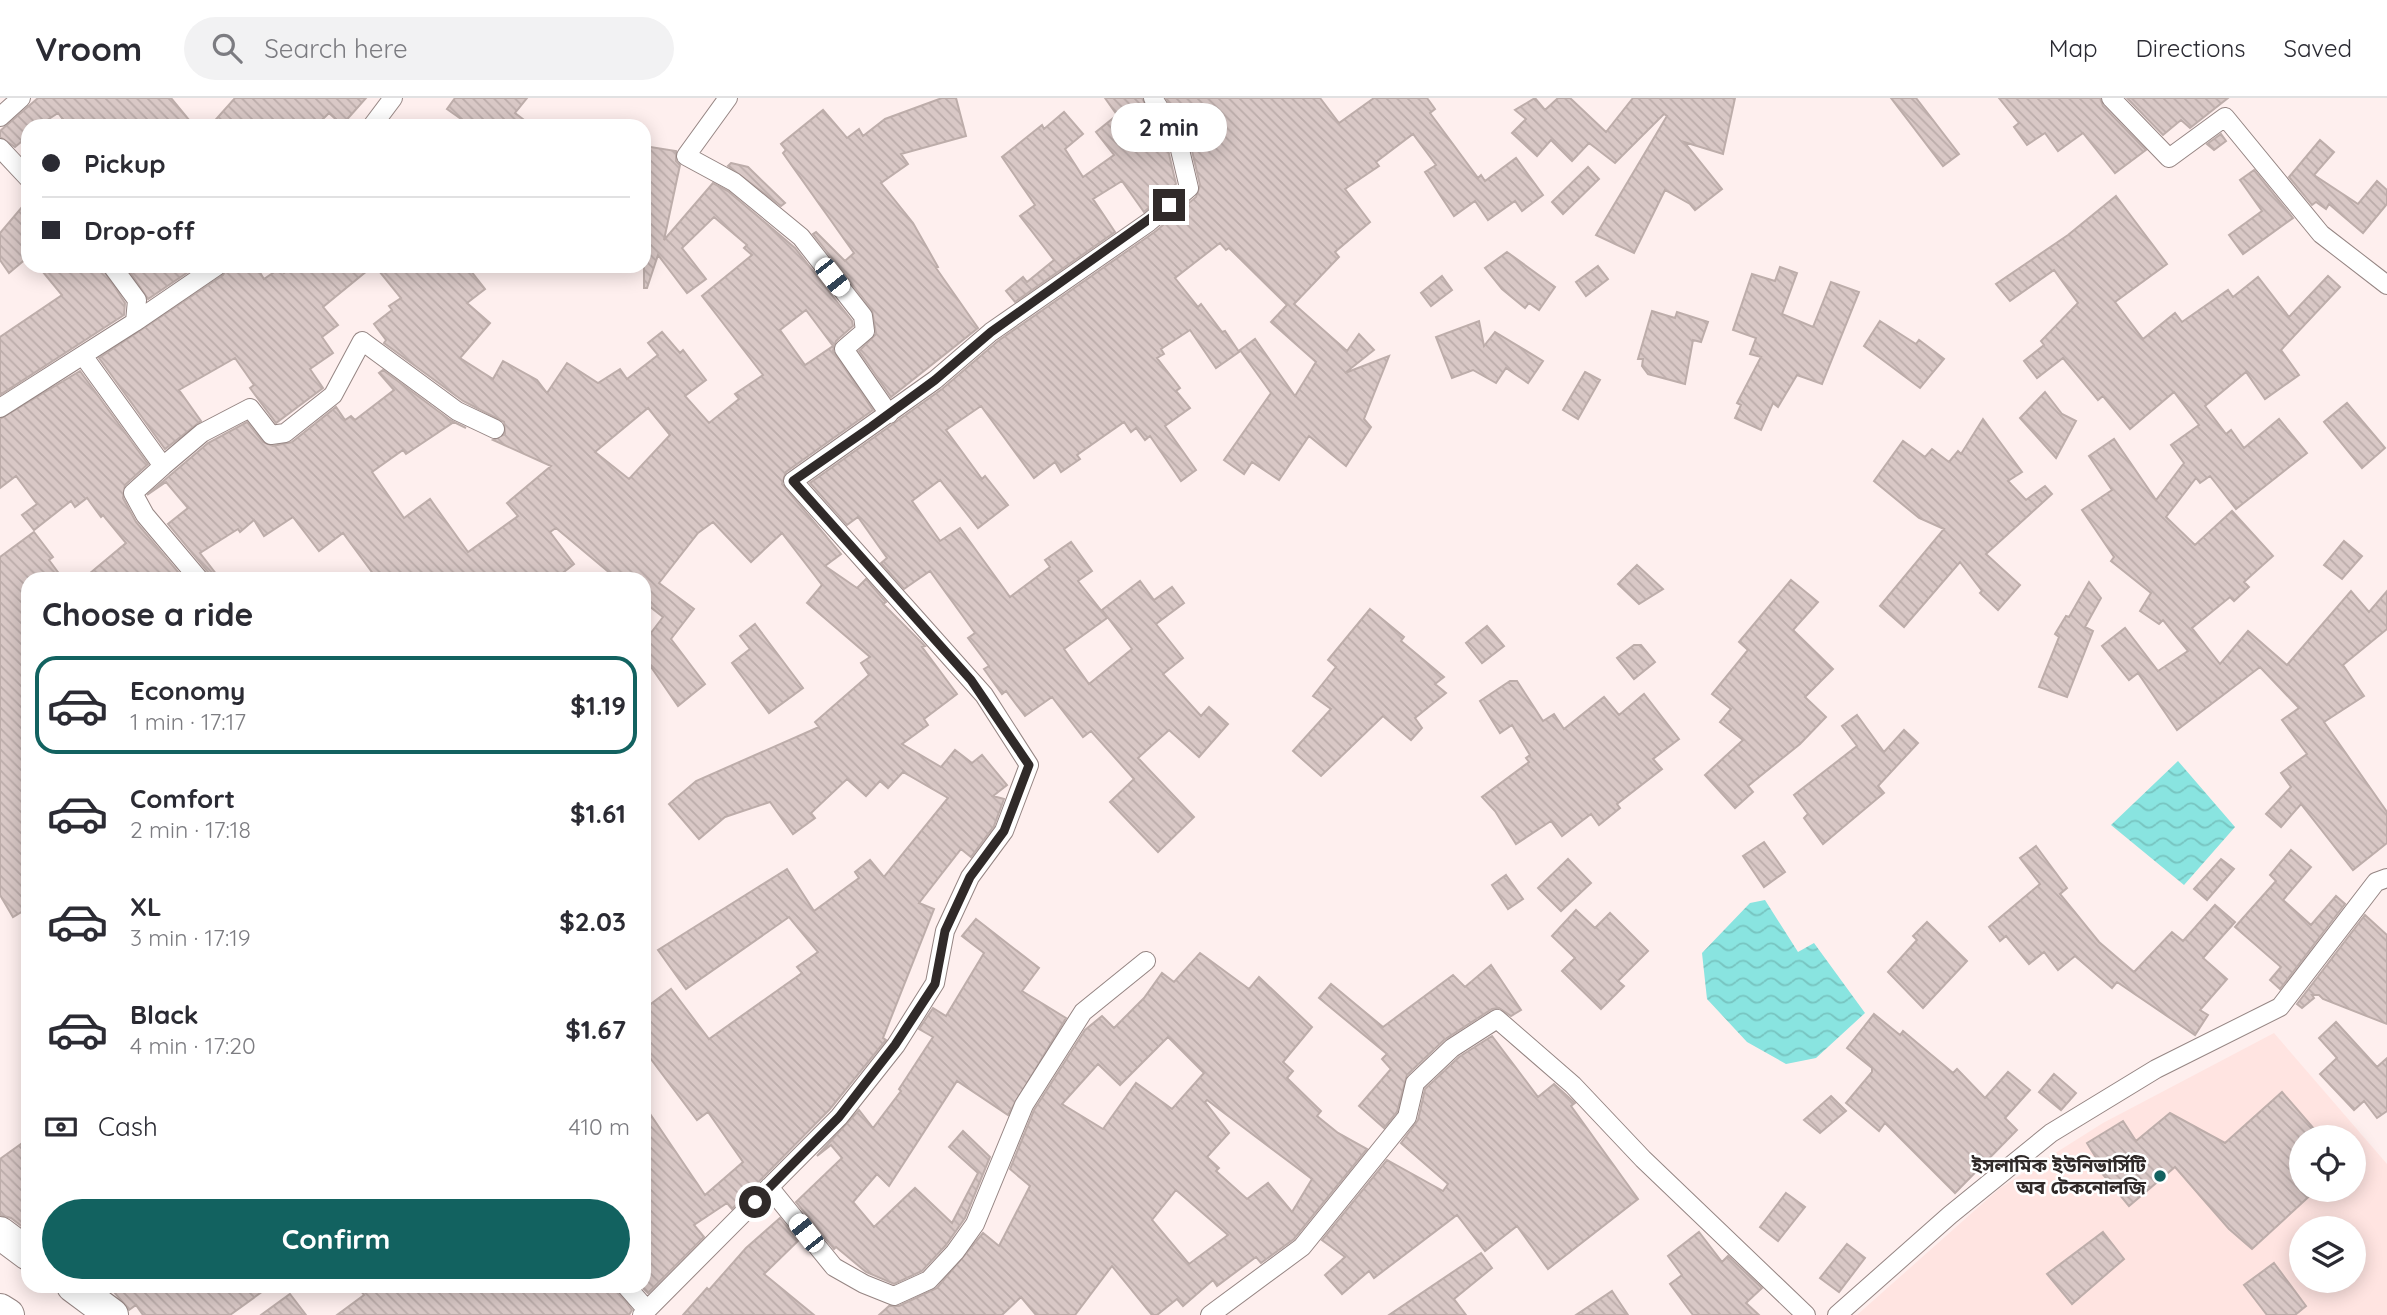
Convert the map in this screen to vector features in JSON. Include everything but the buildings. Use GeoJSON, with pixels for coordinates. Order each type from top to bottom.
{"type":"FeatureCollection","features":[{"type":"Feature","properties":{"kind":"highway"},"geometry":{"type":"LineString","coordinates":[[0,1233],[21,1249]]}},
{"type":"Feature","properties":{"kind":"highway"},"geometry":{"type":"LineString","coordinates":[[82,1293],[112,1315]]}},
{"type":"Feature","properties":{"kind":"highway"},"geometry":{"type":"LineString","coordinates":[[0,1310],[8,1315]]}},
{"type":"Feature","properties":{"kind":"street"},"geometry":{"type":"LineString","coordinates":[[0,117],[21,98]]}},
{"type":"Feature","properties":{"kind":"street"},"geometry":{"type":"LineString","coordinates":[[377,119],[393,98]]}},
{"type":"Feature","properties":{"kind":"street"},"geometry":{"type":"LineString","coordinates":[[728,98],[685,156],[734,182],[801,237],[863,316],[865,331],[844,349],[889,414]]}},
{"type":"Feature","properties":{"kind":"street"},"geometry":{"type":"LineString","coordinates":[[631,1293],[645,1313],[839,1117],[895,1045],[935,984],[945,931],[970,877],[1004,831],[1029,765],[976,685],[793,481],[889,414],[991,332],[1149,222],[1189,188],[1177,137],[1153,98]]}},
{"type":"Feature","properties":{"kind":"street"},"geometry":{"type":"LineString","coordinates":[[2111,98],[2169,158],[2225,117],[2321,234],[2387,285]]}},
{"type":"Feature","properties":{"kind":"street"},"geometry":{"type":"LineString","coordinates":[[0,148],[21,170]]}},
{"type":"Feature","properties":{"kind":"street"},"geometry":{"type":"LineString","coordinates":[[117,273],[137,300],[135,323]]}},
{"type":"Feature","properties":{"kind":"street"},"geometry":{"type":"LineString","coordinates":[[0,408],[84,357],[207,273]]}},
{"type":"Feature","properties":{"kind":"street"},"geometry":{"type":"LineString","coordinates":[[193,572],[145,515],[133,493],[202,433],[250,408],[271,435],[285,433],[333,396],[362,341],[457,411],[495,429]]}},
{"type":"Feature","properties":{"kind":"street"},"geometry":{"type":"LineString","coordinates":[[84,357],[163,466]]}},
{"type":"Feature","properties":{"kind":"street"},"geometry":{"type":"LineString","coordinates":[[1837,1315],[1950,1214],[2050,1133],[2156,1069],[2280,1007],[2376,883],[2387,878]]}},
{"type":"Feature","properties":{"kind":"street"},"geometry":{"type":"LineString","coordinates":[[769,1187],[821,1252],[844,1273],[894,1296],[929,1280],[975,1224],[1024,1105],[1083,1012],[1146,961]]}},
{"type":"Feature","properties":{"kind":"street"},"geometry":{"type":"LineString","coordinates":[[1210,1315],[1302,1247],[1407,1117],[1415,1083],[1452,1048],[1497,1018],[1573,1085],[1643,1158],[1806,1315]]}},
{"type":"Feature","properties":{"kind":"shaded area","name":"ইসলামিক ইউনিভার্সিটি অব টেকনোলজি"},"geometry":{"type":"Polygon","coordinates":[[[2274,1033],[2353,1125],[2289,1125],[2289,1202],[2366,1202],[2366,1140],[2387,1164],[2387,1315],[1857,1315],[2000,1188],[2103,1123],[2274,1033]]]}},
{"type":"Feature","properties":{"kind":"water"},"geometry":{"type":"Polygon","coordinates":[[[2178,761],[2235,827],[2184,885],[2111,825],[2178,761]]]}},
{"type":"Feature","properties":{"kind":"water"},"geometry":{"type":"Polygon","coordinates":[[[1765,900],[1798,952],[1814,943],[1865,1013],[1816,1058],[1786,1064],[1747,1042],[1707,999],[1702,953],[1750,903],[1765,900]]]}},
{"type":"Feature","properties":{"kind":"place","name":"ইসলামিক ইউনিভার্সিটি অব টেকনোলজি"},"geometry":{"type":"Point","coordinates":[2160,1176]}},
{"type":"Feature","properties":{"kind":"route"},"geometry":{"type":"LineString","coordinates":[[755,1202],[839,1117],[895,1045],[935,984],[945,931],[970,877],[1004,831],[1029,765],[984,695],[946,649],[793,481],[935,380],[991,332],[1149,222],[1169,205]]}}]}
